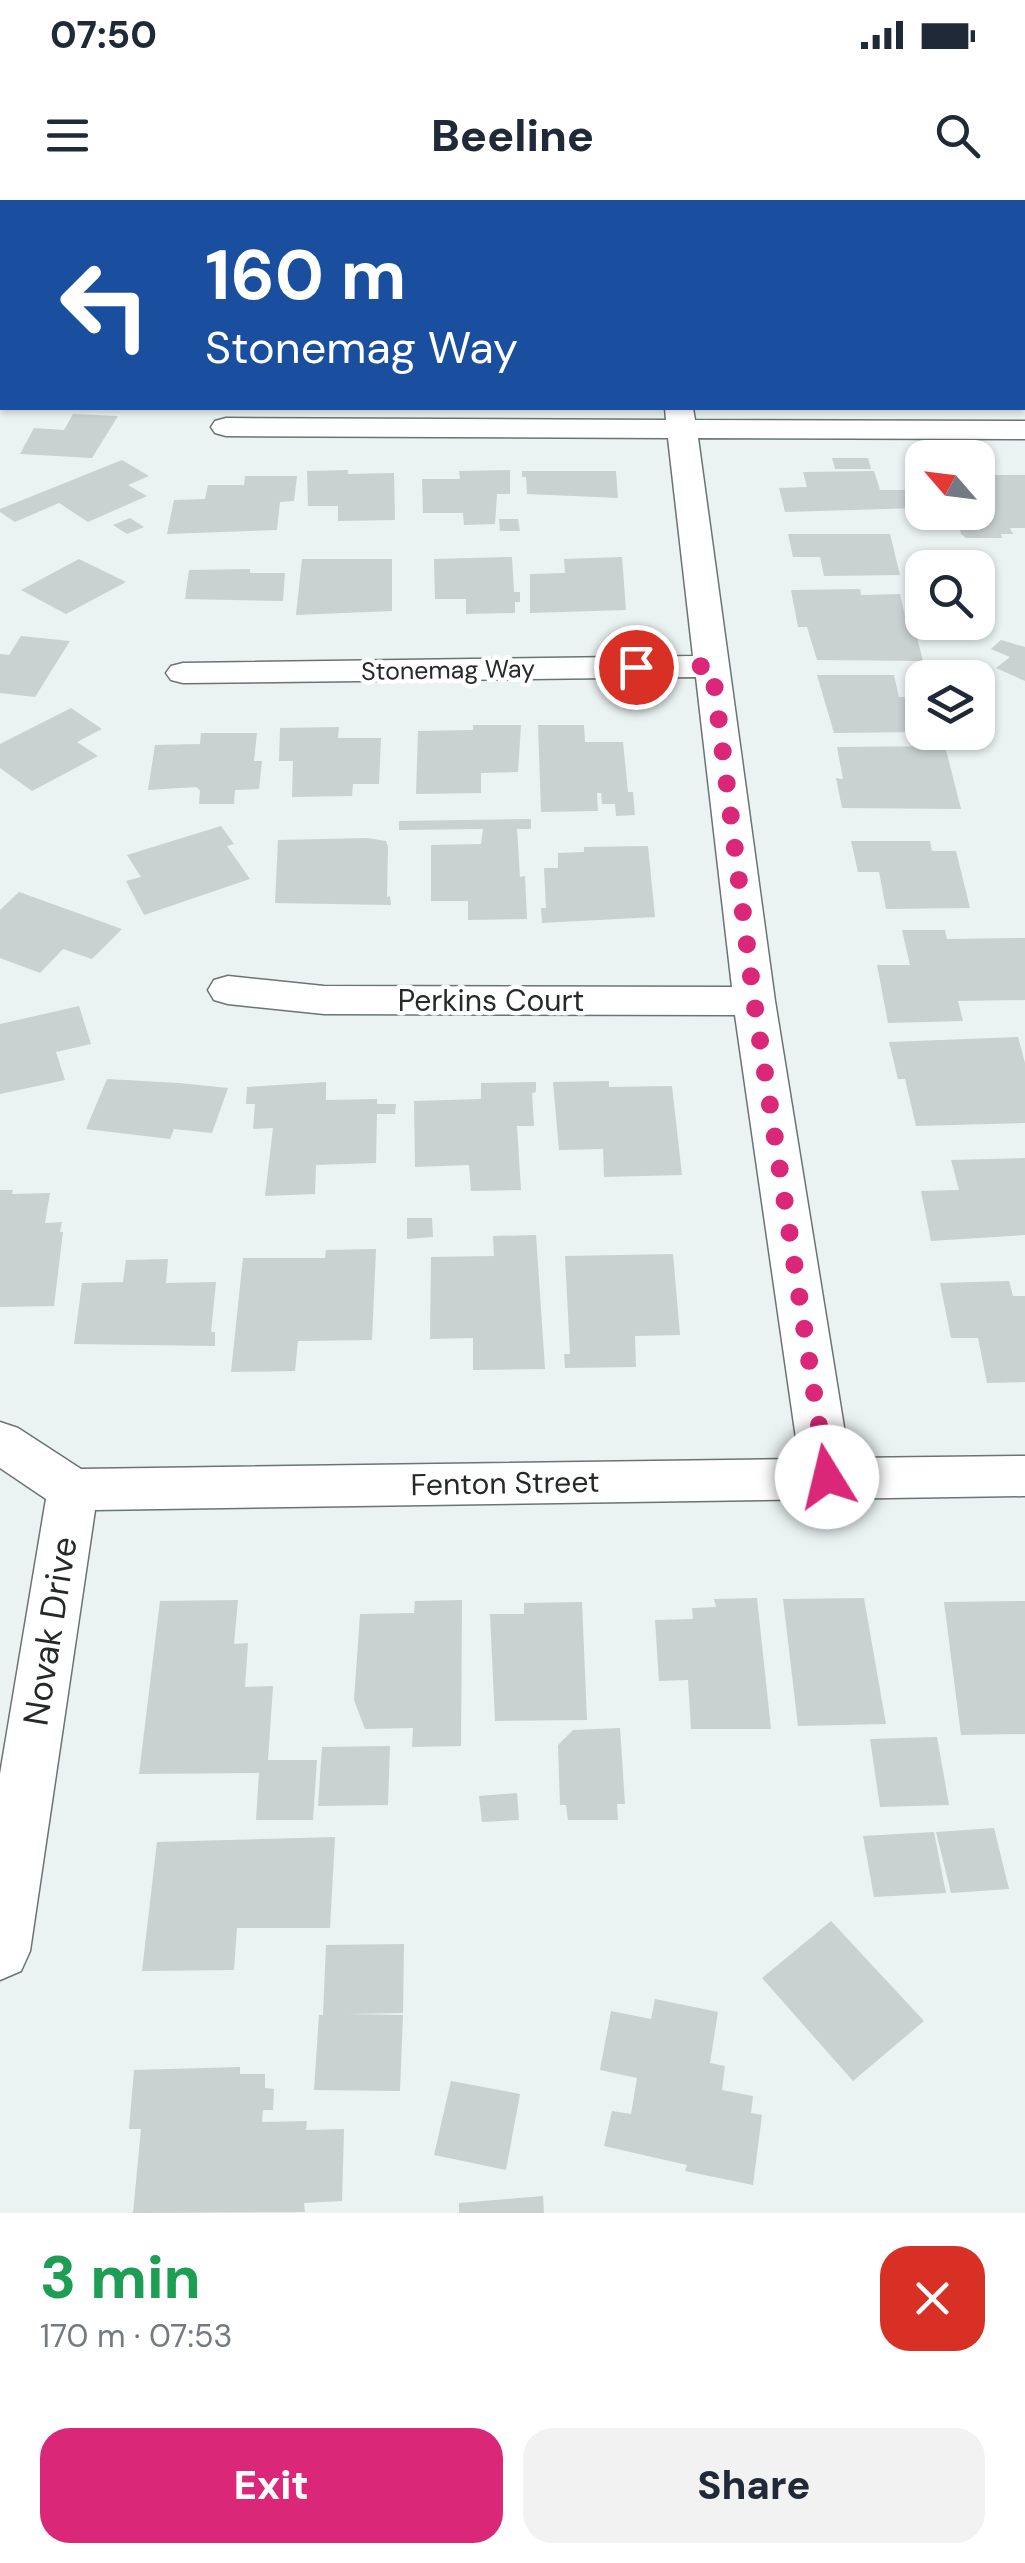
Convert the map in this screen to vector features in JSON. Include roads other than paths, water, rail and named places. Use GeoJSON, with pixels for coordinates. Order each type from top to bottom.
{"type":"FeatureCollection","features":[{"type":"Feature","properties":{"kind":"street"},"geometry":{"type":"LineString","coordinates":[[681,418],[754,1001],[827,1477]]}},
{"type":"Feature","properties":{"kind":"street"},"geometry":{"type":"LineString","coordinates":[[226,427],[681,418],[1025,430]]}},
{"type":"Feature","properties":{"kind":"street","name":"Stonemag Way"},"geometry":{"type":"LineString","coordinates":[[183,673],[712,666]]}},
{"type":"Feature","properties":{"kind":"street","name":"Perkins Court"},"geometry":{"type":"LineString","coordinates":[[228,990],[324,1000],[754,1001]]}},
{"type":"Feature","properties":{"kind":"street"},"geometry":{"type":"LineString","coordinates":[[0,1442],[73,1490]]}},
{"type":"Feature","properties":{"kind":"street","name":"Fenton Street"},"geometry":{"type":"LineString","coordinates":[[73,1490],[1025,1476]]}},
{"type":"Feature","properties":{"kind":"street","name":"Novak Drive"},"geometry":{"type":"LineString","coordinates":[[0,1951],[73,1490]]}}]}
